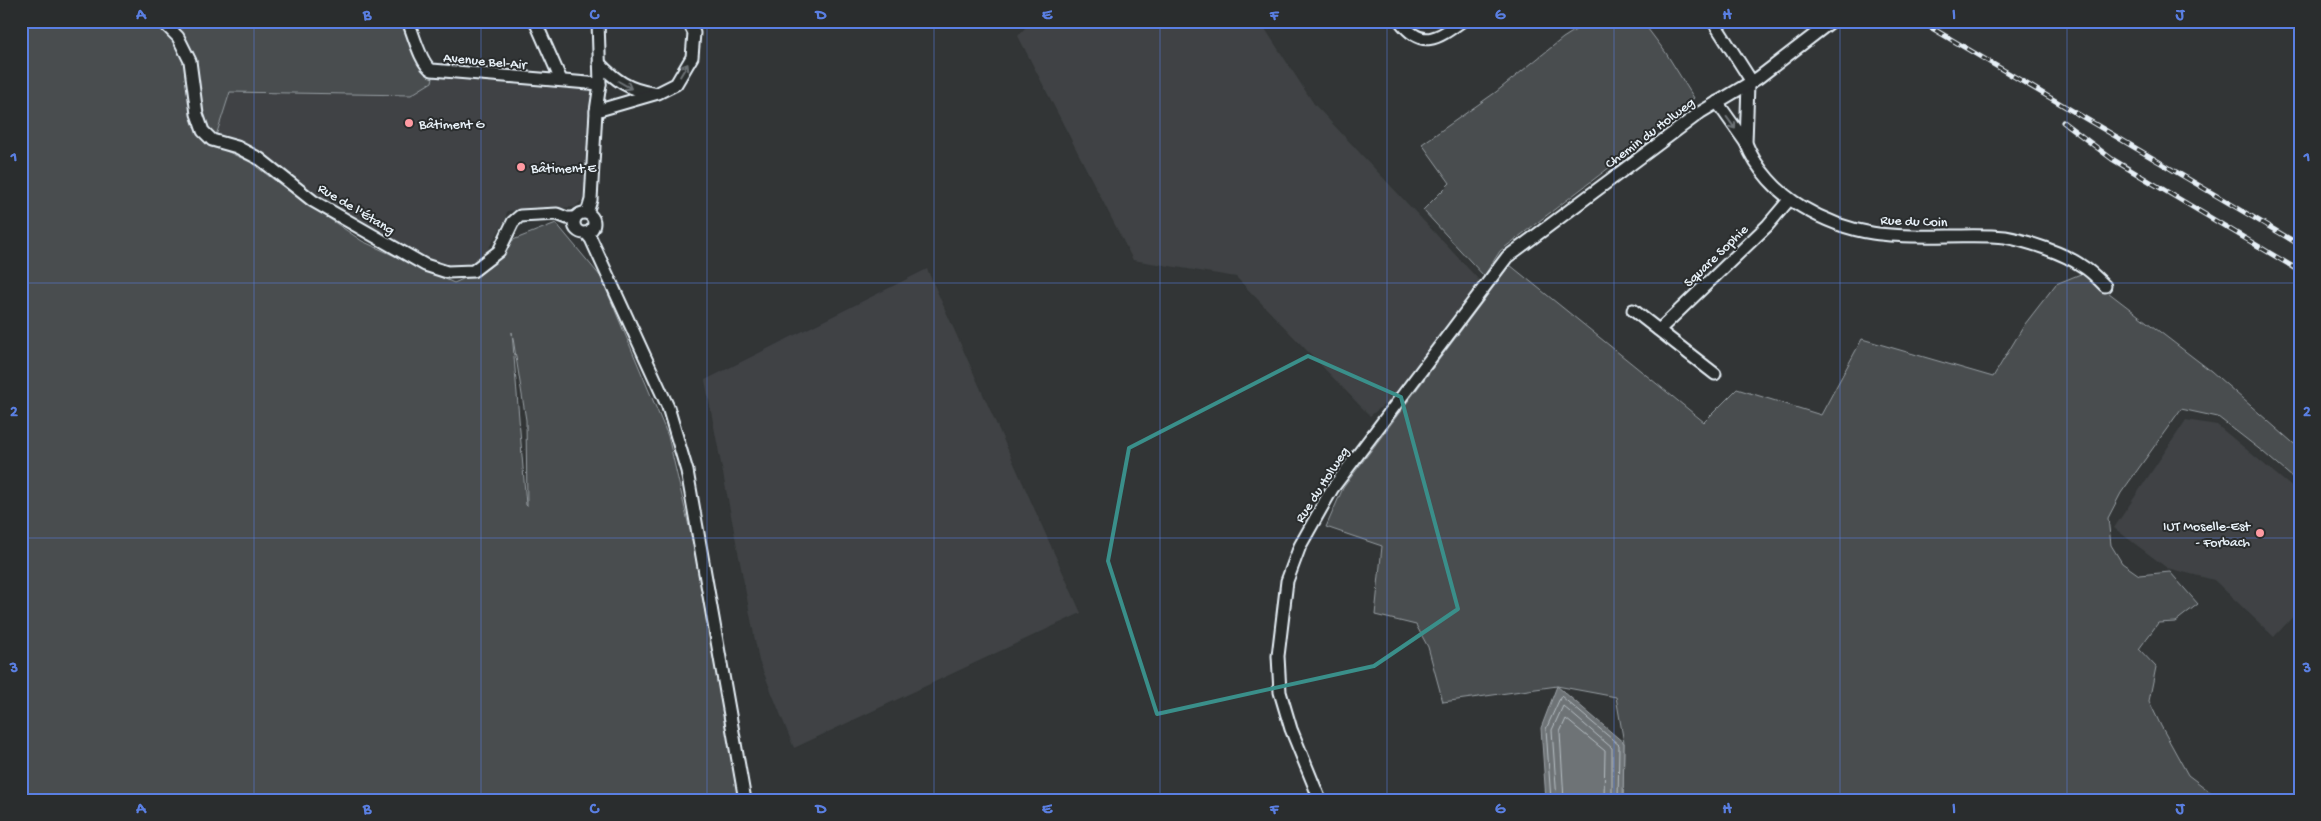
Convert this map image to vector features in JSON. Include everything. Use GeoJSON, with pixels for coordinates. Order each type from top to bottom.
{"type":"FeatureCollection","features":[{"type":"Feature","properties":{"kind":"street","name":"Rue de l'Étang"},"geometry":{"type":"LineString","coordinates":[[162,21],[178,37],[190,61],[197,114],[203,131],[212,140],[237,147],[260,159],[313,201],[425,265],[447,272],[473,270],[499,251],[510,227],[520,216],[557,214],[567,218],[575,218]]}},
{"type":"Feature","properties":{"kind":"street","name":"Avenue Bel-Air"},"geometry":{"type":"LineString","coordinates":[[408,21],[423,60],[428,68],[432,70],[600,84]]}},
{"type":"Feature","properties":{"kind":"street","name":"Avenue Bel-Air"},"geometry":{"type":"LineString","coordinates":[[535,21],[561,80]]}},
{"type":"Feature","properties":{"kind":"street"},"geometry":{"type":"LineString","coordinates":[[587,213],[591,200],[596,111],[600,84],[598,21]]}},
{"type":"Feature","properties":{"kind":"street"},"geometry":{"type":"LineString","coordinates":[[596,111],[658,93],[676,84],[692,57],[694,33],[688,21]]}},
{"type":"Feature","properties":{"kind":"street"},"geometry":{"type":"LineString","coordinates":[[1400,21],[1413,36],[1426,39],[1439,37],[1462,21]]}},
{"type":"Feature","properties":{"kind":"street"},"geometry":{"type":"LineString","coordinates":[[1713,21],[1750,83],[1746,143]]}},
{"type":"Feature","properties":{"kind":"street","name":"Chemin du Holweg"},"geometry":{"type":"LineString","coordinates":[[1492,277],[1507,257],[1701,112],[1750,83],[1832,21]]}},
{"type":"Feature","properties":{"kind":"street"},"geometry":{"type":"LineString","coordinates":[[599,63],[611,76],[630,88],[658,93]]}},
{"type":"Feature","properties":{"kind":"street","name":"Rue du Coin"},"geometry":{"type":"LineString","coordinates":[[1717,102],[1746,143],[1753,159],[1789,200],[1826,221],[1856,231],[1899,236],[1984,236],[2016,240],[2082,265],[2105,286]]}},
{"type":"Feature","properties":{"kind":"street","name":"Square Sophie"},"geometry":{"type":"LineString","coordinates":[[1659,330],[1767,226],[1789,200]]}},
{"type":"Feature","properties":{"kind":"street"},"geometry":{"type":"LineString","coordinates":[[586,233],[592,230],[594,223],[592,217],[587,213],[578,214],[575,218],[576,229],[586,233],[591,238],[668,407],[688,470],[746,800]]}},
{"type":"Feature","properties":{"kind":"street","name":"Rue du Holweg"},"geometry":{"type":"LineString","coordinates":[[1320,800],[1291,730],[1280,692],[1278,656],[1287,581],[1300,546],[1332,489],[1492,277]]}},
{"type":"Feature","properties":{"kind":"street"},"geometry":{"type":"LineString","coordinates":[[1633,310],[1715,374]]}},
{"type":"Feature","properties":{"kind":"highlighted area"},"geometry":{"type":"Polygon","coordinates":[[[1308,356],[1401,397],[1458,609],[1374,666],[1157,714],[1108,561],[1129,448],[1308,356]]]}},
{"type":"Feature","properties":{"kind":"shaded area"},"geometry":{"type":"Polygon","coordinates":[[[21,21],[411,21],[434,73],[432,82],[411,95],[230,92],[213,145],[250,162],[362,241],[454,283],[490,267],[513,240],[556,223],[601,277],[668,436],[694,548],[741,800],[21,800],[21,21]],[[512,332],[527,506],[526,420],[512,332]]]}},
{"type":"Feature","properties":{"kind":"shaded area"},"geometry":{"type":"Polygon","coordinates":[[[1031,21],[1260,21],[1314,104],[1480,281],[1394,397],[1370,416],[1236,277],[1133,260],[1018,36],[1031,21]]]}},
{"type":"Feature","properties":{"kind":"shaded area"},"geometry":{"type":"Polygon","coordinates":[[[1590,21],[1642,21],[1666,53],[1694,98],[1631,151],[1500,251],[1484,276],[1423,210],[1450,183],[1422,144],[1496,92],[1563,38],[1590,21]]]}},
{"type":"Feature","properties":{"kind":"shaded area"},"geometry":{"type":"Polygon","coordinates":[[[434,73],[569,85],[594,92],[587,195],[575,207],[507,211],[505,221],[481,261],[470,268],[454,270],[424,259],[313,195],[269,160],[217,134],[230,92],[411,95],[434,73]]]}},
{"type":"Feature","properties":{"kind":"shaded area"},"geometry":{"type":"Polygon","coordinates":[[[1510,265],[1704,422],[1737,389],[1821,415],[1862,339],[1993,377],[2025,324],[2056,284],[2083,273],[2211,371],[2300,449],[2300,484],[2218,417],[2181,409],[2121,493],[2108,518],[2111,545],[2122,563],[2139,575],[2170,572],[2198,604],[2175,622],[2158,623],[2139,649],[2156,667],[2149,701],[2161,726],[2188,775],[2221,800],[1623,800],[1624,743],[1616,697],[1557,686],[1443,702],[1428,647],[1416,625],[1375,615],[1382,546],[1326,527],[1343,488],[1510,265]]]}},
{"type":"Feature","properties":{"kind":"shaded area"},"geometry":{"type":"Polygon","coordinates":[[[927,269],[1081,613],[794,748],[759,661],[705,380],[927,269]]]}},
{"type":"Feature","properties":{"kind":"shaded area"},"geometry":{"type":"Polygon","coordinates":[[[2186,420],[2217,425],[2300,494],[2300,609],[2274,637],[2214,580],[2167,568],[2114,528],[2186,420]]]}},
{"type":"Feature","properties":{"kind":"water"},"geometry":{"type":"Polygon","coordinates":[[[1557,686],[1624,743],[1623,800],[1546,800],[1541,728],[1557,686]]]}},
{"type":"Feature","properties":{"kind":"railway"},"geometry":{"type":"LineString","coordinates":[[1920,21],[2300,245]]}},
{"type":"Feature","properties":{"kind":"railway"},"geometry":{"type":"LineString","coordinates":[[2063,122],[2112,159],[2300,271]]}},
{"type":"Feature","properties":{"kind":"place","name":"Bâtiment G"},"geometry":{"type":"Point","coordinates":[409,123]}},
{"type":"Feature","properties":{"kind":"place","name":"Bâtiment E"},"geometry":{"type":"Point","coordinates":[521,167]}},
{"type":"Feature","properties":{"kind":"place","name":"IUT Moselle-Est - Forbach"},"geometry":{"type":"Point","coordinates":[2260,533]}}]}
